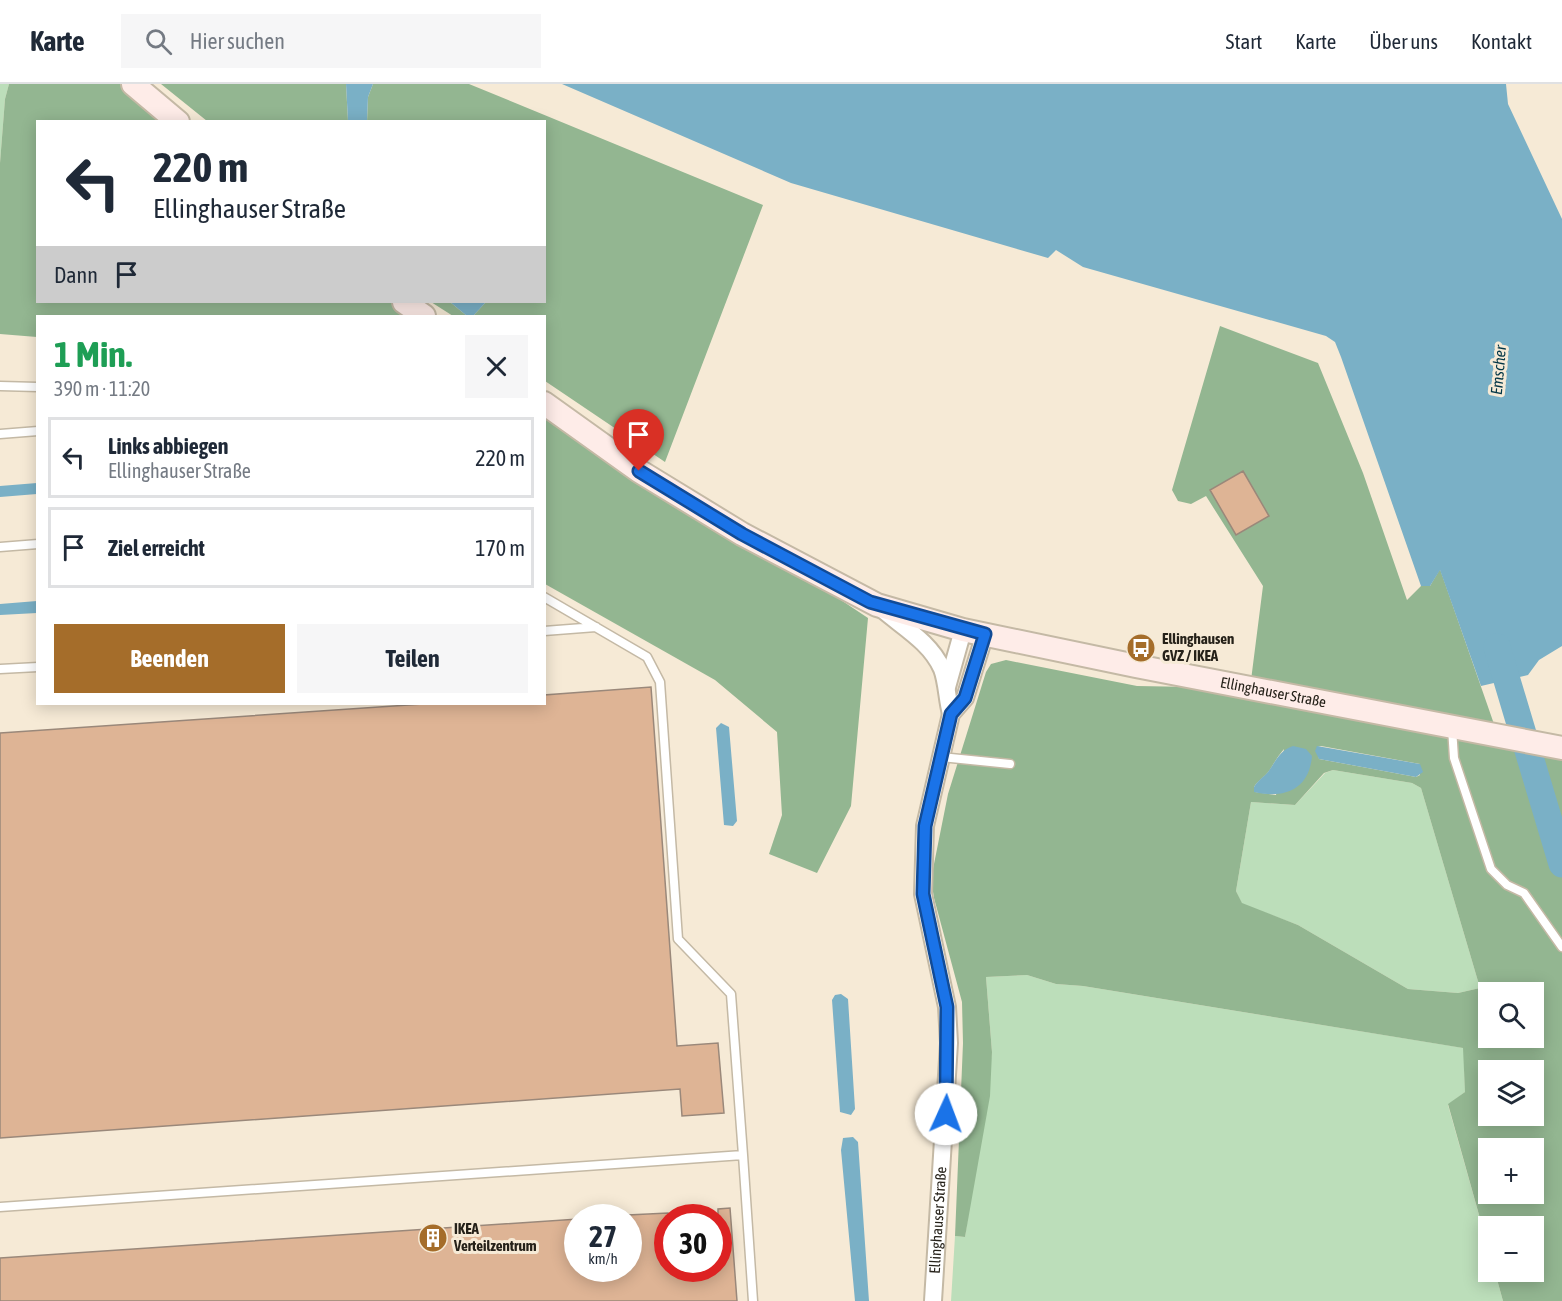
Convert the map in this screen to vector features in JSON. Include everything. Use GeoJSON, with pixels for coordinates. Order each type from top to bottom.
{"type":"FeatureCollection","features":[{"type":"Feature","properties":{"kind":"main road"},"geometry":{"type":"LineString","coordinates":[[134,84],[176,120]]}},
{"type":"Feature","properties":{"kind":"main road"},"geometry":{"type":"LineString","coordinates":[[405,303],[423,315]]}},
{"type":"Feature","properties":{"kind":"main road","name":"Ellinghauser Straße"},"geometry":{"type":"LineString","coordinates":[[546,404],[639,471],[742,534],[877,605],[974,632],[1136,666],[1562,748]]}},
{"type":"Feature","properties":{"kind":"street","name":"Ellinghauser Straße"},"geometry":{"type":"LineString","coordinates":[[877,605],[927,647],[942,670],[951,714],[925,826],[923,894],[947,1007],[949,1043],[933,1301]]}},
{"type":"Feature","properties":{"kind":"street","name":"Ellinghauser Straße"},"geometry":{"type":"LineString","coordinates":[[946,690],[974,632]]}},
{"type":"Feature","properties":{"kind":"street","name":"Ellinghauser Straße"},"geometry":{"type":"LineString","coordinates":[[951,714],[965,698],[974,632]]}},
{"type":"Feature","properties":{"kind":"lane"},"geometry":{"type":"LineString","coordinates":[[0,386],[36,387]]}},
{"type":"Feature","properties":{"kind":"lane"},"geometry":{"type":"LineString","coordinates":[[0,434],[36,431]]}},
{"type":"Feature","properties":{"kind":"lane"},"geometry":{"type":"LineString","coordinates":[[0,547],[36,544]]}},
{"type":"Feature","properties":{"kind":"lane"},"geometry":{"type":"LineString","coordinates":[[546,598],[647,657],[660,682],[678,939],[731,994],[753,1301]]}},
{"type":"Feature","properties":{"kind":"lane"},"geometry":{"type":"LineString","coordinates":[[546,631],[596,627]]}},
{"type":"Feature","properties":{"kind":"lane"},"geometry":{"type":"LineString","coordinates":[[0,669],[36,667]]}},
{"type":"Feature","properties":{"kind":"lane"},"geometry":{"type":"LineString","coordinates":[[1460,727],[1454,758],[1491,869],[1507,885],[1524,893],[1562,947]]}},
{"type":"Feature","properties":{"kind":"lane"},"geometry":{"type":"LineString","coordinates":[[940,757],[1011,764]]}},
{"type":"Feature","properties":{"kind":"lane"},"geometry":{"type":"LineString","coordinates":[[0,1207],[742,1155]]}},
{"type":"Feature","properties":{"kind":"green space"},"geometry":{"type":"Polygon","coordinates":[[[0,84],[9,84],[5,99],[0,163],[0,84]]]}},
{"type":"Feature","properties":{"kind":"green space"},"geometry":{"type":"Polygon","coordinates":[[[9,84],[133,84],[177,120],[36,120],[36,303],[405,303],[423,315],[36,315],[36,337],[0,334],[0,163],[5,99],[9,84]]]}},
{"type":"Feature","properties":{"kind":"green space"},"geometry":{"type":"Polygon","coordinates":[[[161,84],[346,84],[348,120],[206,120],[161,84]]]}},
{"type":"Feature","properties":{"kind":"green space"},"geometry":{"type":"Polygon","coordinates":[[[373,84],[469,84],[763,205],[665,462],[546,382],[546,315],[474,315],[485,303],[546,303],[546,120],[367,120],[368,97],[373,84]]]}},
{"type":"Feature","properties":{"kind":"green space"},"geometry":{"type":"Polygon","coordinates":[[[433,303],[451,303],[466,315],[451,315],[433,303]]]}},
{"type":"Feature","properties":{"kind":"green space"},"geometry":{"type":"Polygon","coordinates":[[[1220,326],[1318,363],[1363,473],[1407,600],[1421,586],[1430,586],[1440,569],[1502,747],[1562,751],[1562,1301],[1503,1301],[1498,1282],[1544,1282],[1544,1216],[1479,1216],[1448,1104],[1465,1092],[1463,1048],[1083,986],[1056,984],[1027,975],[986,977],[992,1052],[990,1096],[965,1237],[955,1236],[963,1043],[962,1002],[931,879],[948,794],[986,672],[991,664],[1006,660],[1137,686],[1250,688],[1263,586],[1206,496],[1191,504],[1178,501],[1172,490],[1220,326]],[[1317,747],[1319,759],[1416,777],[1420,775],[1420,764],[1317,747]],[[1284,749],[1267,773],[1257,782],[1254,787],[1255,792],[1276,795],[1284,749]],[[1333,770],[1324,773],[1295,805],[1251,802],[1236,891],[1242,903],[1298,925],[1408,989],[1458,993],[1478,988],[1478,1048],[1544,1048],[1544,982],[1478,982],[1421,788],[1412,783],[1333,770]]]}},
{"type":"Feature","properties":{"kind":"green space"},"geometry":{"type":"Polygon","coordinates":[[[546,404],[868,618],[851,806],[817,873],[769,854],[782,815],[777,732],[715,680],[546,585],[546,404]]]}},
{"type":"Feature","properties":{"kind":"green space"},"geometry":{"type":"Polygon","coordinates":[[[1333,770],[1412,783],[1421,788],[1478,982],[1478,988],[1458,993],[1408,989],[1298,925],[1242,904],[1236,891],[1251,802],[1295,805],[1325,773],[1333,770]]]}},
{"type":"Feature","properties":{"kind":"green space"},"geometry":{"type":"Polygon","coordinates":[[[1027,975],[1056,984],[1083,986],[1464,1048],[1465,1092],[1448,1105],[1479,1216],[1478,1282],[1498,1282],[1503,1301],[951,1301],[955,1236],[965,1237],[992,1052],[986,977],[1027,975]]]}},
{"type":"Feature","properties":{"kind":"water"},"geometry":{"type":"Polygon","coordinates":[[[346,84],[373,84],[368,97],[367,120],[348,120],[346,84]]]}},
{"type":"Feature","properties":{"kind":"water"},"geometry":{"type":"Polygon","coordinates":[[[562,84],[1506,84],[1508,104],[1562,219],[1562,646],[1539,660],[1528,675],[1481,686],[1440,570],[1430,586],[1421,586],[1341,357],[1335,342],[1326,336],[1083,267],[1056,250],[1048,258],[791,183],[562,84]]]}},
{"type":"Feature","properties":{"kind":"water"},"geometry":{"type":"Polygon","coordinates":[[[451,303],[485,303],[474,315],[466,315],[451,303]]]}},
{"type":"Feature","properties":{"kind":"water"},"geometry":{"type":"Polygon","coordinates":[[[36,483],[36,494],[0,497],[0,486],[36,483]]]}},
{"type":"Feature","properties":{"kind":"water"},"geometry":{"type":"Polygon","coordinates":[[[36,601],[36,613],[0,615],[0,604],[36,601]]]}},
{"type":"Feature","properties":{"kind":"water"},"geometry":{"type":"Polygon","coordinates":[[[721,723],[729,727],[737,821],[733,826],[724,825],[716,728],[721,723]]]}},
{"type":"Feature","properties":{"kind":"water"},"geometry":{"type":"Polygon","coordinates":[[[1293,746],[1306,749],[1312,756],[1306,777],[1300,784],[1285,793],[1254,792],[1254,787],[1278,757],[1293,746]]]}},
{"type":"Feature","properties":{"kind":"water"},"geometry":{"type":"Polygon","coordinates":[[[1317,746],[1420,764],[1423,772],[1416,777],[1319,759],[1315,751],[1317,746]]]}},
{"type":"Feature","properties":{"kind":"water"},"geometry":{"type":"Polygon","coordinates":[[[841,994],[848,999],[855,1109],[851,1115],[840,1112],[832,1000],[835,995],[841,994]]]}},
{"type":"Feature","properties":{"kind":"water"},"geometry":{"type":"Polygon","coordinates":[[[853,1137],[858,1142],[869,1301],[855,1301],[841,1150],[843,1138],[853,1137]]]}},
{"type":"Feature","properties":{"kind":"building"},"geometry":{"type":"Polygon","coordinates":[[[1243,471],[1269,516],[1236,535],[1210,490],[1243,471]]]}},
{"type":"Feature","properties":{"kind":"building"},"geometry":{"type":"Polygon","coordinates":[[[651,687],[677,1046],[718,1043],[724,1113],[682,1116],[680,1089],[0,1138],[0,733],[408,705],[546,705],[546,695],[651,687]]]}},
{"type":"Feature","properties":{"kind":"building","name":"IKEA Verteilzentrum"},"geometry":{"type":"Polygon","coordinates":[[[642,1214],[654,1214],[654,1282],[732,1282],[732,1235],[737,1301],[0,1301],[0,1258],[564,1220],[564,1282],[642,1282],[642,1214]]]}},
{"type":"Feature","properties":{"kind":"waterway","name":"Emscher"},"geometry":{"type":"LineString","coordinates":[[1497,647],[1562,864]]}},
{"type":"Feature","properties":{"kind":"place","name":"Ellinghausen GVZ / IKEA"},"geometry":{"type":"Point","coordinates":[1141,648]}},
{"type":"Feature","properties":{"kind":"place","name":"IKEA Verteilzentrum"},"geometry":{"type":"Point","coordinates":[433,1238]}},
{"type":"Feature","properties":{"kind":"route"},"geometry":{"type":"LineString","coordinates":[[639,471],[742,534],[870,602],[963,630],[985,634],[965,698],[951,714],[925,826],[923,894],[947,1007],[949,1043],[946,1114]]}}]}
